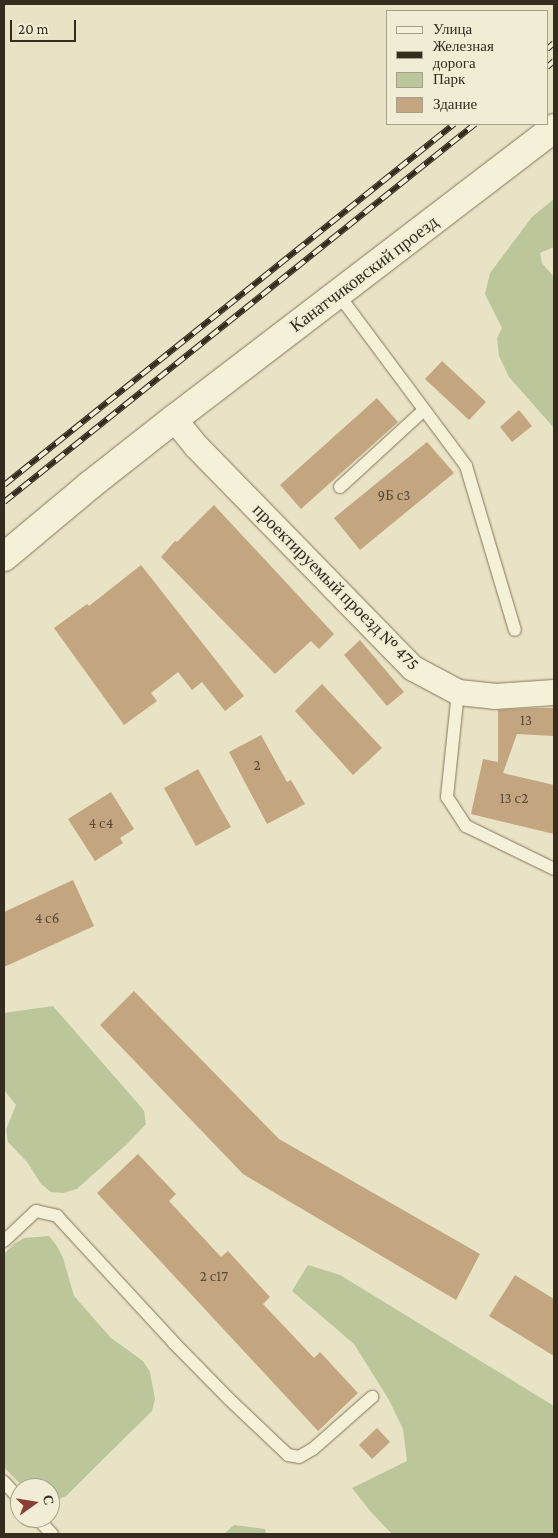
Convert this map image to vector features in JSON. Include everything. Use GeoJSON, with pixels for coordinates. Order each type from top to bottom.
{"type":"FeatureCollection","features":[{"type":"Feature","properties":{"kind":"street","name":"Канатчиковский проезд"},"geometry":{"type":"LineString","coordinates":[[4,557],[90,485],[554,128]]}},
{"type":"Feature","properties":{"kind":"street","name":"проектируемый проезд № 475"},"geometry":{"type":"LineString","coordinates":[[174,420],[196,446],[413,668],[458,692],[494,696],[554,692]]}},
{"type":"Feature","properties":{"kind":"lane"},"geometry":{"type":"LineString","coordinates":[[338,294],[466,466],[515,630]]}},
{"type":"Feature","properties":{"kind":"lane"},"geometry":{"type":"LineString","coordinates":[[340,487],[423,410]]}},
{"type":"Feature","properties":{"kind":"lane"},"geometry":{"type":"LineString","coordinates":[[458,692],[447,796],[466,826],[554,869]]}},
{"type":"Feature","properties":{"kind":"lane"},"geometry":{"type":"LineString","coordinates":[[4,1241],[36,1211],[57,1216],[174,1343],[288,1455],[299,1457],[313,1449],[372,1397]]}},
{"type":"Feature","properties":{"kind":"green space"},"geometry":{"type":"Polygon","coordinates":[[[554,199],[554,247],[540,253],[542,263],[554,277],[554,428],[509,377],[499,356],[497,338],[502,328],[485,294],[490,273],[532,217],[554,199]]]}},
{"type":"Feature","properties":{"kind":"green space"},"geometry":{"type":"Polygon","coordinates":[[[53,1006],[141,1107],[144,1111],[146,1124],[127,1144],[77,1189],[63,1193],[51,1192],[41,1184],[27,1162],[8,1142],[6,1130],[16,1105],[4,1090],[4,1013],[53,1006]]]}},
{"type":"Feature","properties":{"kind":"green space"},"geometry":{"type":"Polygon","coordinates":[[[49,1236],[63,1258],[74,1296],[111,1338],[143,1361],[150,1372],[155,1399],[152,1411],[66,1496],[60,1499],[60,1478],[14,1478],[4,1467],[4,1254],[14,1244],[24,1238],[49,1236]]]}},
{"type":"Feature","properties":{"kind":"green space"},"geometry":{"type":"Polygon","coordinates":[[[308,1265],[340,1275],[554,1406],[554,1534],[392,1534],[371,1512],[352,1488],[407,1461],[403,1429],[389,1400],[354,1344],[292,1291],[308,1265]]]}},
{"type":"Feature","properties":{"kind":"green space"},"geometry":{"type":"Polygon","coordinates":[[[234,1525],[265,1529],[266,1534],[224,1534],[234,1525]]]}},
{"type":"Feature","properties":{"kind":"building"},"geometry":{"type":"Polygon","coordinates":[[[442,361],[486,402],[469,420],[425,379],[442,361]]]}},
{"type":"Feature","properties":{"kind":"building"},"geometry":{"type":"Polygon","coordinates":[[[377,398],[398,422],[301,509],[280,485],[377,398]]]}},
{"type":"Feature","properties":{"kind":"building"},"geometry":{"type":"Polygon","coordinates":[[[519,410],[532,426],[512,442],[500,427],[519,410]]]}},
{"type":"Feature","properties":{"kind":"building"},"geometry":{"type":"Polygon","coordinates":[[[427,442],[454,473],[360,550],[334,518],[427,442]]]}},
{"type":"Feature","properties":{"kind":"building"},"geometry":{"type":"Polygon","coordinates":[[[214,505],[334,634],[319,649],[311,641],[275,674],[161,557],[175,541],[177,542],[214,505]]]}},
{"type":"Feature","properties":{"kind":"building"},"geometry":{"type":"Polygon","coordinates":[[[141,565],[244,696],[225,711],[202,682],[192,690],[178,672],[151,693],[157,701],[124,725],[54,628],[87,604],[89,606],[141,565]]]}},
{"type":"Feature","properties":{"kind":"building"},"geometry":{"type":"Polygon","coordinates":[[[360,640],[404,692],[387,706],[344,655],[360,640]]]}},
{"type":"Feature","properties":{"kind":"building"},"geometry":{"type":"Polygon","coordinates":[[[322,684],[382,748],[353,775],[295,711],[322,684]]]}},
{"type":"Feature","properties":{"kind":"building"},"geometry":{"type":"Polygon","coordinates":[[[554,708],[554,736],[517,734],[503,773],[554,785],[554,834],[471,814],[483,759],[498,762],[498,710],[554,708]]]}},
{"type":"Feature","properties":{"kind":"building"},"geometry":{"type":"Polygon","coordinates":[[[261,735],[287,782],[291,780],[305,804],[267,824],[229,752],[261,735]]]}},
{"type":"Feature","properties":{"kind":"building"},"geometry":{"type":"Polygon","coordinates":[[[198,769],[231,827],[196,846],[164,788],[198,769]]]}},
{"type":"Feature","properties":{"kind":"building"},"geometry":{"type":"Polygon","coordinates":[[[111,792],[134,829],[120,838],[123,843],[95,861],[68,819],[111,792]]]}},
{"type":"Feature","properties":{"kind":"building"},"geometry":{"type":"Polygon","coordinates":[[[73,880],[94,926],[4,967],[4,912],[73,880]]]}},
{"type":"Feature","properties":{"kind":"building"},"geometry":{"type":"Polygon","coordinates":[[[134,991],[279,1139],[480,1254],[456,1300],[243,1174],[100,1025],[134,991]]]}},
{"type":"Feature","properties":{"kind":"building"},"geometry":{"type":"Polygon","coordinates":[[[138,1154],[176,1194],[169,1201],[221,1257],[228,1251],[270,1297],[263,1304],[314,1358],[320,1352],[358,1393],[318,1431],[97,1193],[138,1154]]]}},
{"type":"Feature","properties":{"kind":"building"},"geometry":{"type":"Polygon","coordinates":[[[515,1275],[554,1299],[554,1356],[489,1316],[515,1275]]]}},
{"type":"Feature","properties":{"kind":"building"},"geometry":{"type":"Polygon","coordinates":[[[377,1428],[390,1442],[372,1459],[359,1445],[377,1428]]]}},
{"type":"Feature","properties":{"kind":"railway"},"geometry":{"type":"LineString","coordinates":[[548,48],[554,43]]}},
{"type":"Feature","properties":{"kind":"railway"},"geometry":{"type":"LineString","coordinates":[[548,66],[554,61]]}},
{"type":"Feature","properties":{"kind":"railway"},"geometry":{"type":"LineString","coordinates":[[4,485],[453,125]]}},
{"type":"Feature","properties":{"kind":"railway"},"geometry":{"type":"LineString","coordinates":[[4,502],[474,125]]}}]}
